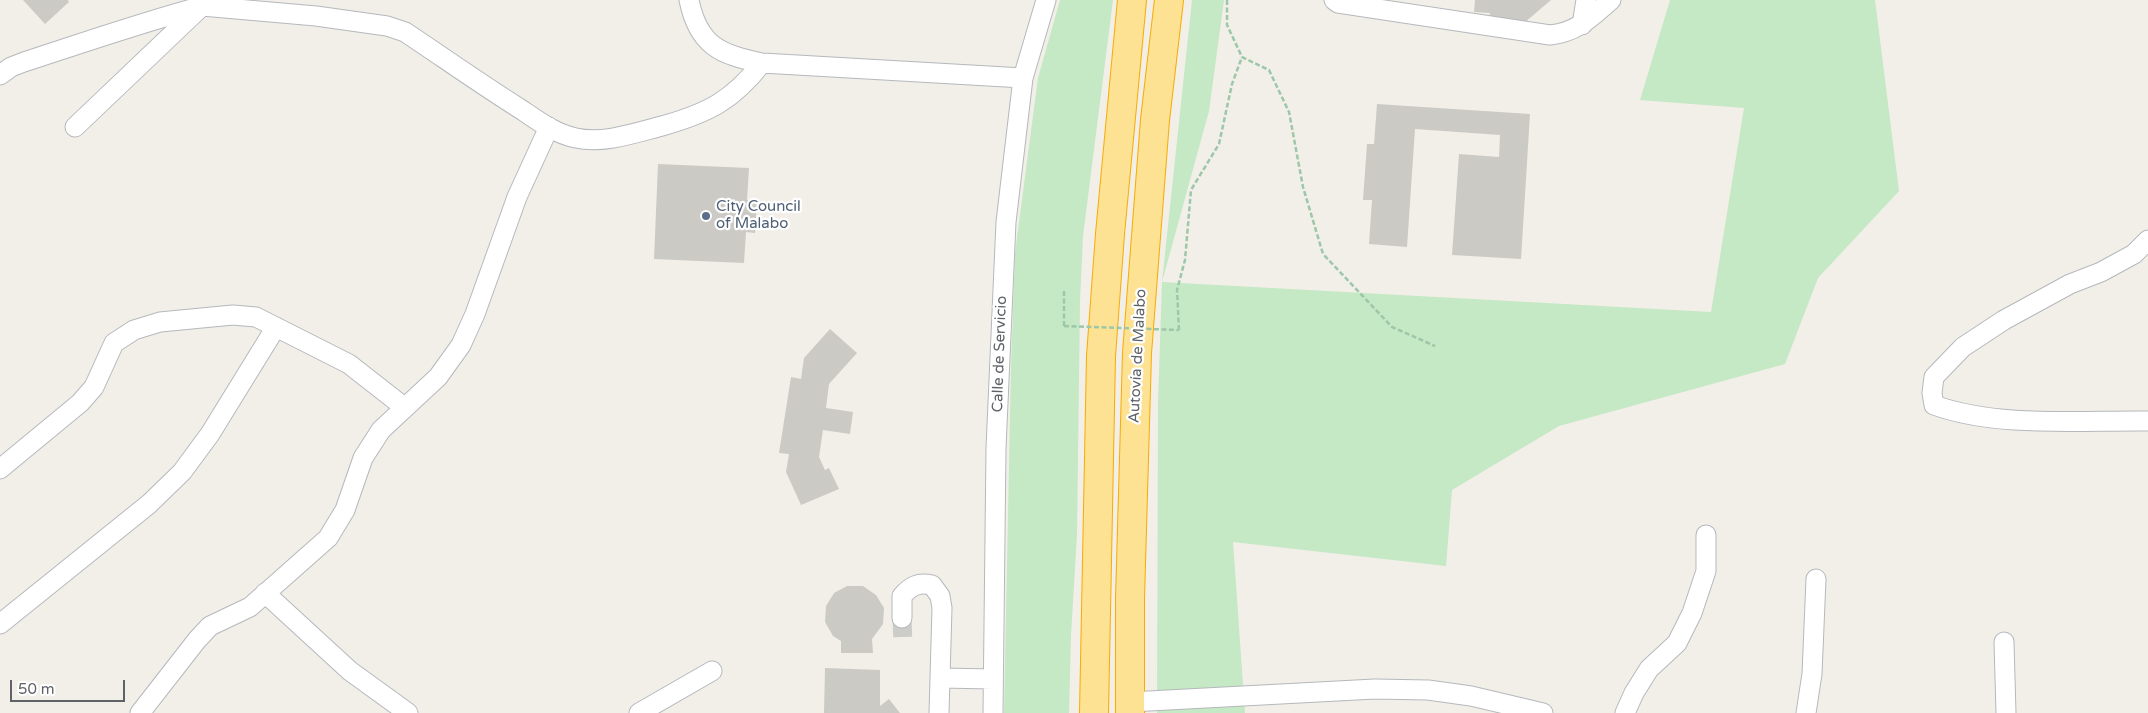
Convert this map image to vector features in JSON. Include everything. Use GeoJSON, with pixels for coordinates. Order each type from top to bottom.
{"type":"FeatureCollection","features":[{"type":"Feature","properties":{"kind":"highway"},"geometry":{"type":"LineString","coordinates":[[1094,713],[1101,356],[1110,234],[1132,0]]}},
{"type":"Feature","properties":{"kind":"highway","name":"Autovía de Malabo"},"geometry":{"type":"LineString","coordinates":[[1130,708],[1130,599],[1136,353],[1155,129],[1169,0]]}},
{"type":"Feature","properties":{"kind":"street"},"geometry":{"type":"LineString","coordinates":[[689,0],[692,16],[699,32],[720,51],[739,58],[762,63],[1023,78]]}},
{"type":"Feature","properties":{"kind":"street","name":"Calle de Servicio"},"geometry":{"type":"LineString","coordinates":[[993,713],[996,448],[1006,222],[1023,78],[1046,0]]}},
{"type":"Feature","properties":{"kind":"street"},"geometry":{"type":"LineString","coordinates":[[1334,0],[1338,3],[1550,35],[1566,34],[1582,25],[1611,0]]}},
{"type":"Feature","properties":{"kind":"street"},"geometry":{"type":"LineString","coordinates":[[1582,25],[1586,0]]}},
{"type":"Feature","properties":{"kind":"street"},"geometry":{"type":"LineString","coordinates":[[0,75],[11,67],[24,62],[129,29],[150,20],[208,3],[387,26],[405,32],[458,69],[549,127],[576,139],[600,139],[632,134],[687,119],[730,97],[744,85],[762,63]]}},
{"type":"Feature","properties":{"kind":"street"},"geometry":{"type":"LineString","coordinates":[[75,127],[208,3]]}},
{"type":"Feature","properties":{"kind":"street"},"geometry":{"type":"LineString","coordinates":[[140,713],[210,626],[250,606],[328,538],[345,510],[363,458],[381,430],[438,377],[461,345],[475,314],[517,197],[549,127]]}},
{"type":"Feature","properties":{"kind":"street"},"geometry":{"type":"LineString","coordinates":[[2148,240],[2134,254],[2101,272],[2070,284],[2004,320],[1964,347],[1934,377],[1932,393],[1934,405],[1947,410],[1981,415],[2023,420],[2148,421]]}},
{"type":"Feature","properties":{"kind":"street"},"geometry":{"type":"LineString","coordinates":[[0,469],[80,403],[94,387],[114,343],[134,330],[160,322],[233,315],[256,317],[350,364],[404,407]]}},
{"type":"Feature","properties":{"kind":"street"},"geometry":{"type":"LineString","coordinates":[[0,624],[149,504],[182,472],[210,434],[276,327]]}},
{"type":"Feature","properties":{"kind":"street"},"geometry":{"type":"LineString","coordinates":[[1625,713],[1634,692],[1649,669],[1678,643],[1692,613],[1706,571],[1706,535]]}},
{"type":"Feature","properties":{"kind":"street"},"geometry":{"type":"LineString","coordinates":[[1806,713],[1812,674],[1816,579]]}},
{"type":"Feature","properties":{"kind":"street"},"geometry":{"type":"LineString","coordinates":[[902,618],[902,596],[910,587],[920,583],[932,585],[940,596],[942,608],[939,713]]}},
{"type":"Feature","properties":{"kind":"street"},"geometry":{"type":"LineString","coordinates":[[265,593],[350,672],[408,713]]}},
{"type":"Feature","properties":{"kind":"street"},"geometry":{"type":"LineString","coordinates":[[2004,642],[2006,713]]}},
{"type":"Feature","properties":{"kind":"street"},"geometry":{"type":"LineString","coordinates":[[639,713],[712,672]]}},
{"type":"Feature","properties":{"kind":"street"},"geometry":{"type":"LineString","coordinates":[[941,678],[994,679]]}},
{"type":"Feature","properties":{"kind":"street"},"geometry":{"type":"LineString","coordinates":[[1130,708],[1203,705],[1374,689],[1428,690],[1470,705],[1543,713]]}},
{"type":"Feature","properties":{"kind":"path"},"geometry":{"type":"LineString","coordinates":[[1227,0],[1227,25],[1242,57],[1269,70],[1289,112],[1303,187],[1322,254],[1392,326],[1435,346]]}},
{"type":"Feature","properties":{"kind":"path"},"geometry":{"type":"LineString","coordinates":[[1064,291],[1064,326],[1178,330],[1177,290],[1185,260],[1191,190],[1219,144],[1232,84],[1242,57]]}},
{"type":"Feature","properties":{"kind":"green space"},"geometry":{"type":"Polygon","coordinates":[[[1060,0],[1113,0],[1083,236],[1080,301],[1077,534],[1069,713],[1004,713],[1015,253],[1038,78],[1060,0]]]}},
{"type":"Feature","properties":{"kind":"green space"},"geometry":{"type":"Polygon","coordinates":[[[1192,0],[1224,0],[1209,111],[1162,282],[1192,0]]]}},
{"type":"Feature","properties":{"kind":"green space"},"geometry":{"type":"Polygon","coordinates":[[[1670,0],[1875,0],[1899,191],[1818,278],[1785,364],[1559,426],[1452,490],[1446,566],[1233,542],[1245,713],[1157,713],[1158,403],[1162,282],[1711,312],[1744,108],[1640,100],[1670,0]]]}},
{"type":"Feature","properties":{"kind":"building"},"geometry":{"type":"Polygon","coordinates":[[[23,0],[68,0],[69,2],[45,24],[23,0]]]}},
{"type":"Feature","properties":{"kind":"building"},"geometry":{"type":"Polygon","coordinates":[[[1475,0],[1551,0],[1524,23],[1489,19],[1490,13],[1474,12],[1475,0]]]}},
{"type":"Feature","properties":{"kind":"building"},"geometry":{"type":"Polygon","coordinates":[[[1377,104],[1530,114],[1521,259],[1452,255],[1459,154],[1499,157],[1500,135],[1415,129],[1407,247],[1369,244],[1372,200],[1363,200],[1367,144],[1374,144],[1377,104]]]}},
{"type":"Feature","properties":{"kind":"building","name":"City Council of Malabo"},"geometry":{"type":"Polygon","coordinates":[[[658,164],[749,168],[747,200],[757,200],[755,233],[746,232],[744,263],[654,259],[658,164]]]}},
{"type":"Feature","properties":{"kind":"building"},"geometry":{"type":"Polygon","coordinates":[[[830,329],[857,353],[829,384],[826,408],[853,412],[850,434],[823,430],[819,457],[825,470],[829,468],[839,489],[801,505],[786,472],[789,454],[779,453],[791,377],[801,379],[804,358],[830,329]]]}},
{"type":"Feature","properties":{"kind":"building"},"geometry":{"type":"Polygon","coordinates":[[[847,586],[863,586],[876,595],[884,608],[883,624],[872,639],[873,653],[841,653],[841,641],[833,636],[825,622],[826,606],[834,593],[847,586]]]}},
{"type":"Feature","properties":{"kind":"building"},"geometry":{"type":"Polygon","coordinates":[[[825,668],[880,670],[880,706],[889,699],[900,713],[824,713],[825,668]]]}},
{"type":"Feature","properties":{"kind":"tunnel"},"geometry":{"type":"LineString","coordinates":[[902,618],[903,646]]}},
{"type":"Feature","properties":{"kind":"place","name":"City Council of Malabo"},"geometry":{"type":"Point","coordinates":[706,216]}}]}
